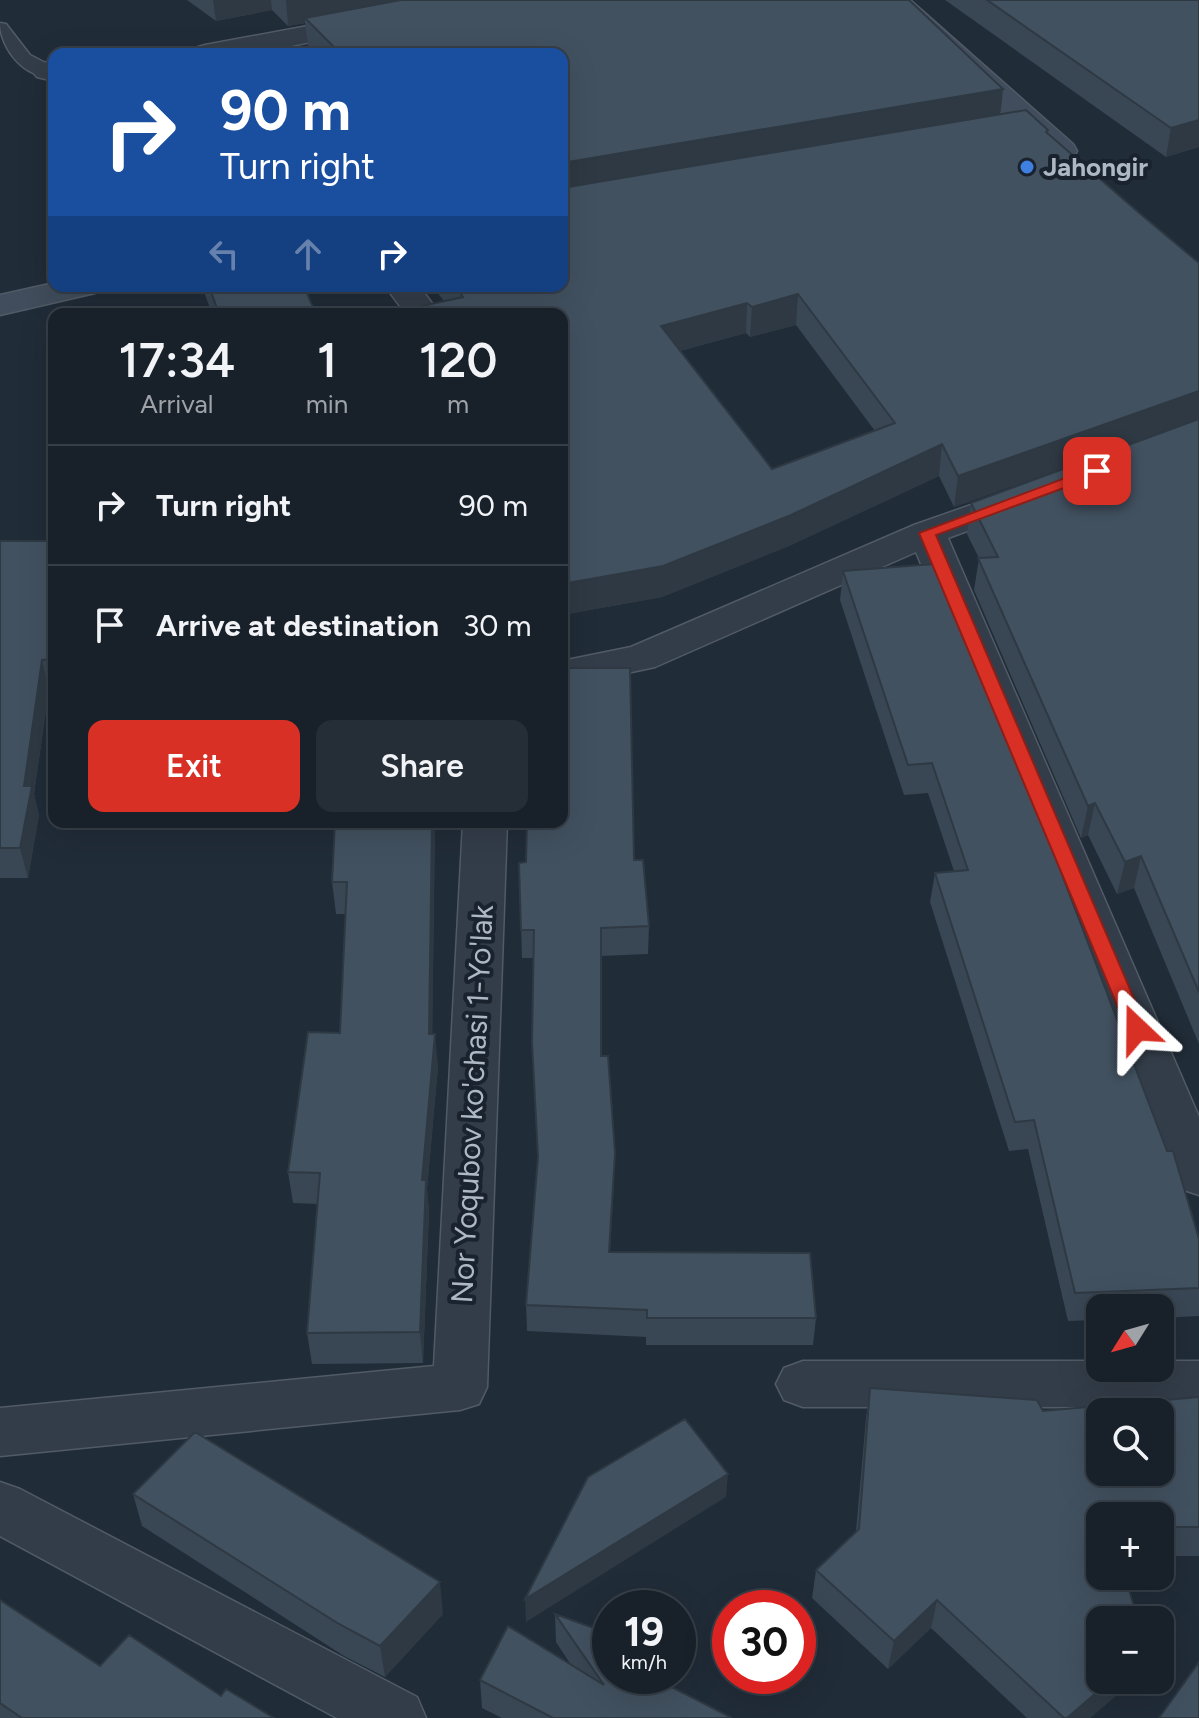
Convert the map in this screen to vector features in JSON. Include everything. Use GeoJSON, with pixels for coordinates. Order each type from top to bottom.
{"type":"FeatureCollection","features":[{"type":"Feature","properties":{"kind":"street"},"geometry":{"type":"LineString","coordinates":[[894,0],[1017,128],[1081,167]]}},
{"type":"Feature","properties":{"kind":"street"},"geometry":{"type":"LineString","coordinates":[[237,48],[401,17]]}},
{"type":"Feature","properties":{"kind":"street"},"geometry":{"type":"LineString","coordinates":[[0,305],[57,292]]}},
{"type":"Feature","properties":{"kind":"street"},"geometry":{"type":"LineString","coordinates":[[568,673],[641,658],[927,533],[1054,487]]}},
{"type":"Feature","properties":{"kind":"street"},"geometry":{"type":"LineString","coordinates":[[927,533],[1199,1175]]}},
{"type":"Feature","properties":{"kind":"street","name":"Nor Yoqubov ko'chasi 1-Yo'lak"},"geometry":{"type":"LineString","coordinates":[[0,1432],[460,1387],[485,828]]}},
{"type":"Feature","properties":{"kind":"street"},"geometry":{"type":"LineString","coordinates":[[803,1384],[1199,1384]]}},
{"type":"Feature","properties":{"kind":"street"},"geometry":{"type":"LineString","coordinates":[[0,1507],[396,1718]]}},
{"type":"Feature","properties":{"kind":"lane"},"geometry":{"type":"LineString","coordinates":[[0,28],[24,59],[48,70]]}},
{"type":"Feature","properties":{"kind":"building"},"geometry":{"type":"Polygon","coordinates":[[[401,0],[909,0],[1003,89],[568,162],[568,48],[335,48],[305,18],[401,0]]]}},
{"type":"Feature","properties":{"kind":"building"},"geometry":{"type":"Polygon","coordinates":[[[987,0],[1199,0],[1199,120],[1171,128],[987,0]]]}},
{"type":"Feature","properties":{"kind":"building"},"geometry":{"type":"Polygon","coordinates":[[[1026,110],[1048,130],[1046,132],[1199,263],[1199,391],[958,476],[942,444],[791,515],[663,566],[568,583],[568,308],[413,308],[463,297],[459,292],[568,292],[568,187],[1026,110]],[[798,294],[752,307],[747,303],[661,326],[772,469],[895,423],[798,294]]]}},
{"type":"Feature","properties":{"kind":"building"},"geometry":{"type":"Polygon","coordinates":[[[211,292],[307,292],[313,308],[217,308],[211,292]]]}},
{"type":"Feature","properties":{"kind":"building"},"geometry":{"type":"Polygon","coordinates":[[[1199,419],[1199,992],[1141,856],[1125,862],[1095,803],[1088,806],[978,558],[998,557],[971,503],[1199,419]]]}},
{"type":"Feature","properties":{"kind":"building"},"geometry":{"type":"Polygon","coordinates":[[[0,541],[48,541],[48,660],[42,660],[24,786],[32,786],[20,848],[0,848],[0,541]]]}},
{"type":"Feature","properties":{"kind":"building"},"geometry":{"type":"Polygon","coordinates":[[[934,564],[1044,827],[1167,1151],[1173,1151],[1199,1239],[1199,1288],[1075,1293],[1034,1120],[1015,1122],[935,873],[968,870],[932,763],[908,765],[843,571],[934,564]]]}},
{"type":"Feature","properties":{"kind":"building"},"geometry":{"type":"Polygon","coordinates":[[[568,668],[630,668],[634,860],[643,860],[649,926],[601,928],[601,1056],[608,1056],[615,1153],[609,1252],[810,1253],[816,1318],[647,1318],[647,1310],[526,1305],[538,1157],[532,1043],[534,930],[521,930],[519,863],[526,862],[527,828],[568,828],[568,668]]]}},
{"type":"Feature","properties":{"kind":"building"},"geometry":{"type":"Polygon","coordinates":[[[335,828],[432,828],[429,1034],[435,1034],[422,1180],[426,1180],[420,1332],[307,1333],[320,1173],[288,1172],[308,1032],[340,1033],[347,882],[332,882],[335,828]]]}},
{"type":"Feature","properties":{"kind":"building"},"geometry":{"type":"Polygon","coordinates":[[[870,1388],[1037,1400],[1043,1411],[1086,1407],[1086,1486],[1174,1486],[1174,1399],[1199,1397],[1199,1527],[1174,1527],[1174,1502],[1086,1502],[1086,1590],[1129,1590],[1134,1606],[1086,1606],[1086,1694],[1095,1694],[1067,1718],[937,1600],[894,1641],[816,1570],[859,1529],[870,1388]]]}},
{"type":"Feature","properties":{"kind":"building"},"geometry":{"type":"Polygon","coordinates":[[[685,1419],[728,1474],[525,1599],[588,1477],[685,1419]]]}},
{"type":"Feature","properties":{"kind":"building"},"geometry":{"type":"Polygon","coordinates":[[[195,1432],[440,1582],[380,1646],[339,1624],[133,1494],[195,1432]]]}},
{"type":"Feature","properties":{"kind":"building"},"geometry":{"type":"Polygon","coordinates":[[[0,1600],[100,1666],[129,1635],[221,1696],[226,1689],[274,1718],[22,1718],[0,1703],[0,1600]]]}},
{"type":"Feature","properties":{"kind":"building"},"geometry":{"type":"Polygon","coordinates":[[[555,1614],[592,1627],[592,1668],[555,1614]]]}},
{"type":"Feature","properties":{"kind":"building"},"geometry":{"type":"Polygon","coordinates":[[[508,1626],[592,1678],[592,1694],[685,1694],[732,1718],[553,1718],[480,1680],[508,1626]]]}},
{"type":"Feature","properties":{"kind":"building"},"geometry":{"type":"Polygon","coordinates":[[[1199,1662],[1199,1718],[1159,1718],[1199,1662]]]}},
{"type":"Feature","properties":{"kind":"place","name":"Jahongir"},"geometry":{"type":"Point","coordinates":[1027,167]}},
{"type":"Feature","properties":{"kind":"route"},"geometry":{"type":"LineString","coordinates":[[1097,471],[927,533],[1137,1029]]}}]}
